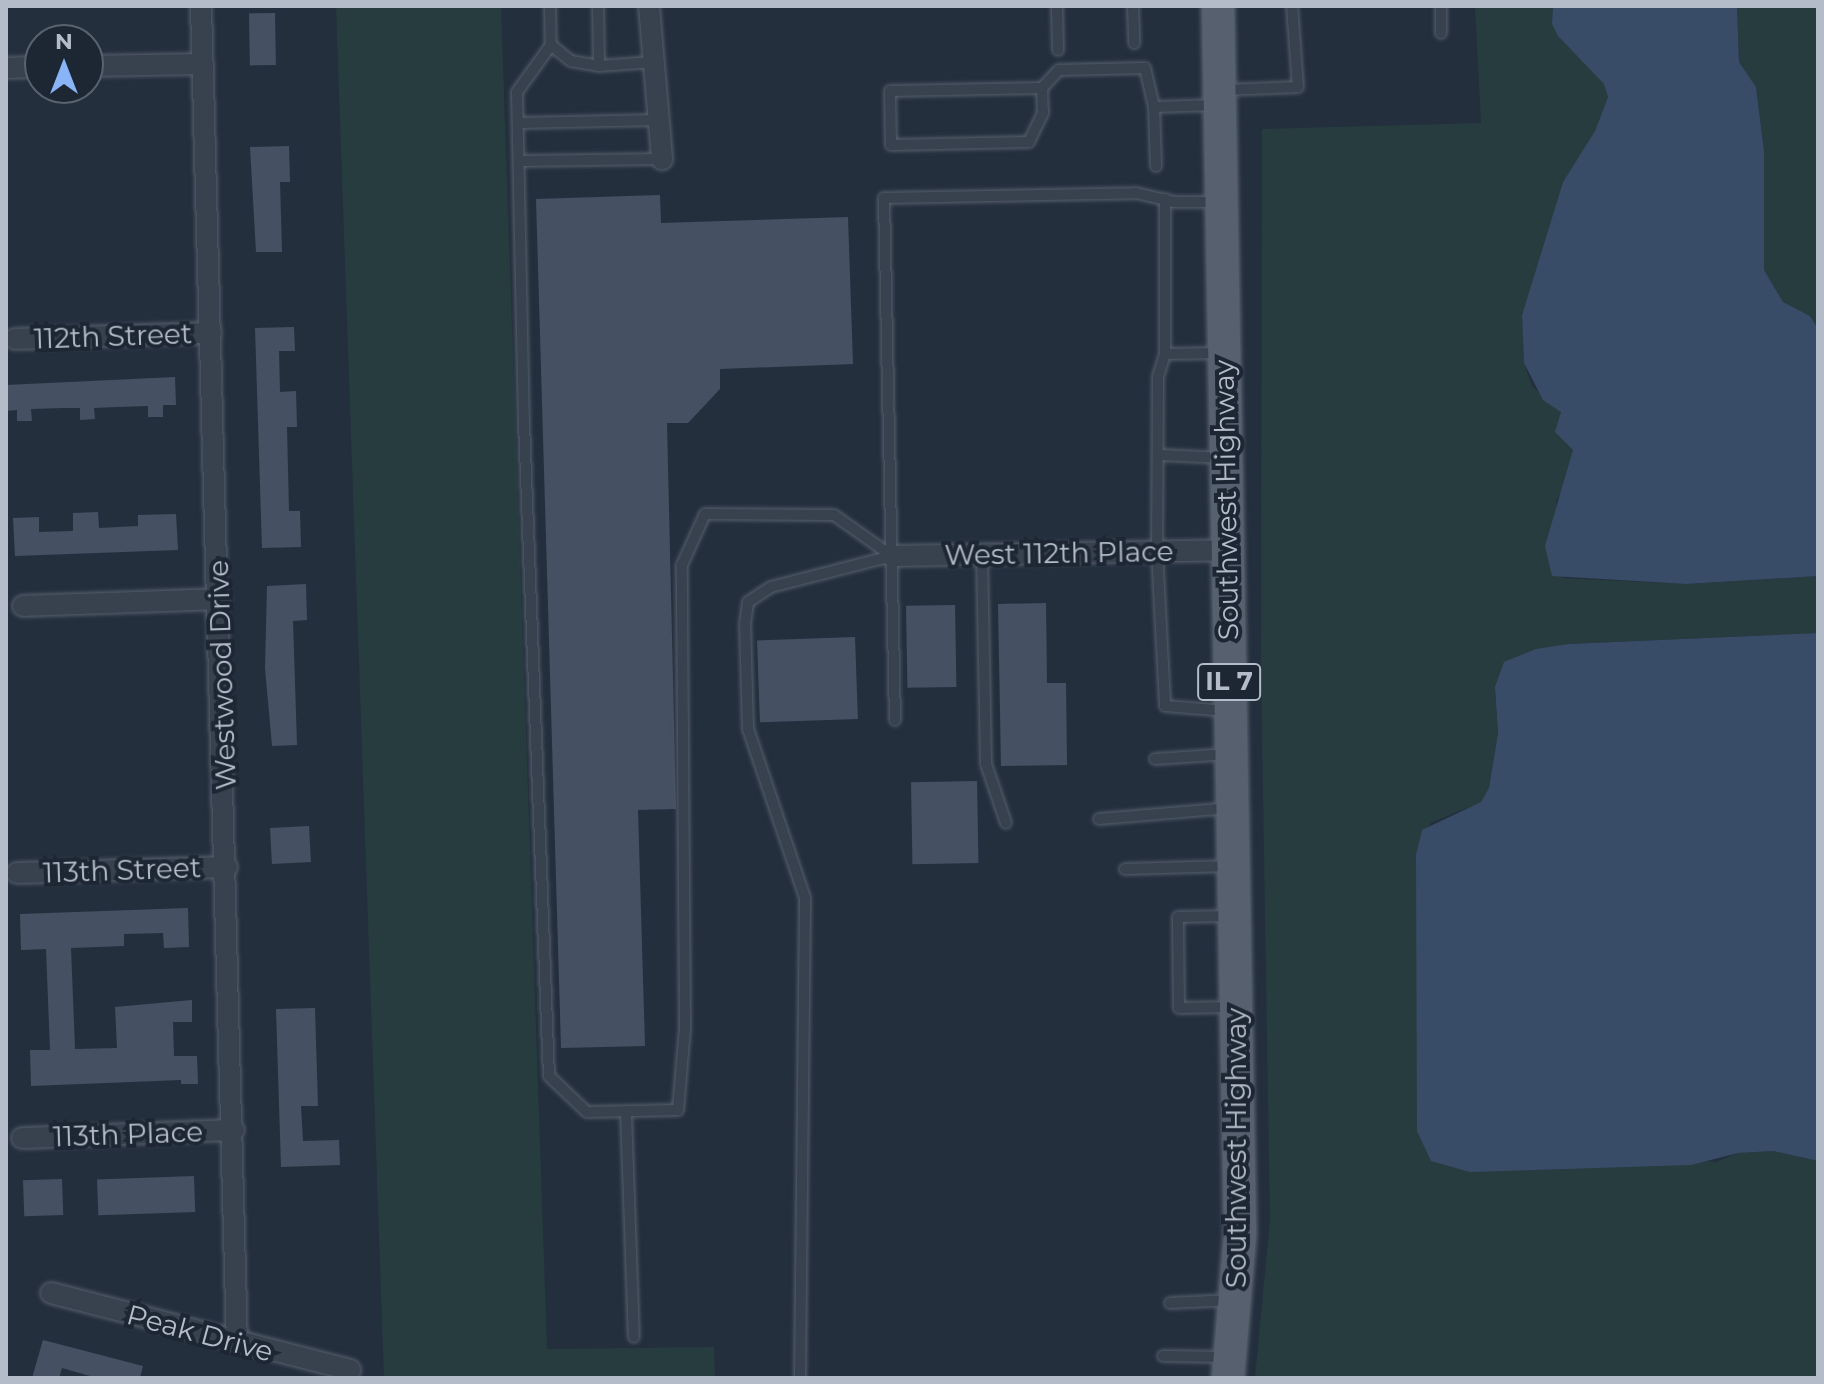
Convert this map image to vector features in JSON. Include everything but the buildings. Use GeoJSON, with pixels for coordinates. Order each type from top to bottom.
{"type":"FeatureCollection","features":[{"type":"Feature","properties":{"kind":"main road","name":"Southwest Highway"},"geometry":{"type":"LineString","coordinates":[[1218,6],[1240,1235],[1229,1368]]}},
{"type":"Feature","properties":{"kind":"street","name":"Westwood Drive"},"geometry":{"type":"LineString","coordinates":[[201,6],[220,599],[237,1343]]}},
{"type":"Feature","properties":{"kind":"street"},"geometry":{"type":"LineString","coordinates":[[649,6],[662,159]]}},
{"type":"Feature","properties":{"kind":"street"},"geometry":{"type":"LineString","coordinates":[[104,66],[203,64]]}},
{"type":"Feature","properties":{"kind":"street","name":"112th Street"},"geometry":{"type":"LineString","coordinates":[[15,339],[211,333]]}},
{"type":"Feature","properties":{"kind":"street","name":"West 112th Place"},"geometry":{"type":"LineString","coordinates":[[892,556],[1226,550]]}},
{"type":"Feature","properties":{"kind":"street"},"geometry":{"type":"LineString","coordinates":[[23,606],[220,599]]}},
{"type":"Feature","properties":{"kind":"street","name":"113th Street"},"geometry":{"type":"LineString","coordinates":[[17,873],[227,867]]}},
{"type":"Feature","properties":{"kind":"street","name":"113th Place"},"geometry":{"type":"LineString","coordinates":[[22,1138],[234,1130]]}},
{"type":"Feature","properties":{"kind":"street","name":"Peak Drive"},"geometry":{"type":"LineString","coordinates":[[51,1293],[350,1370]]}},
{"type":"Feature","properties":{"kind":"lane"},"geometry":{"type":"LineString","coordinates":[[550,6],[551,45],[517,92],[524,423],[549,1076],[587,1112],[678,1110],[685,1028],[682,565],[705,514],[834,515],[892,556]]}},
{"type":"Feature","properties":{"kind":"lane"},"geometry":{"type":"LineString","coordinates":[[598,6],[599,66]]}},
{"type":"Feature","properties":{"kind":"lane"},"geometry":{"type":"LineString","coordinates":[[1057,6],[1058,50]]}},
{"type":"Feature","properties":{"kind":"lane"},"geometry":{"type":"LineString","coordinates":[[1133,6],[1134,43]]}},
{"type":"Feature","properties":{"kind":"lane"},"geometry":{"type":"LineString","coordinates":[[1154,107],[1298,87],[1292,6]]}},
{"type":"Feature","properties":{"kind":"lane"},"geometry":{"type":"LineString","coordinates":[[1441,6],[1441,33]]}},
{"type":"Feature","properties":{"kind":"lane"},"geometry":{"type":"LineString","coordinates":[[551,45],[571,61],[599,66],[653,62]]}},
{"type":"Feature","properties":{"kind":"lane"},"geometry":{"type":"LineString","coordinates":[[1042,88],[1043,113],[1029,142],[891,145],[890,91],[1042,88],[1059,70],[1145,68],[1154,107],[1156,166]]}},
{"type":"Feature","properties":{"kind":"lane"},"geometry":{"type":"LineString","coordinates":[[518,123],[659,120]]}},
{"type":"Feature","properties":{"kind":"lane"},"geometry":{"type":"LineString","coordinates":[[520,161],[662,159]]}},
{"type":"Feature","properties":{"kind":"lane"},"geometry":{"type":"LineString","coordinates":[[895,720],[884,198],[1136,193],[1165,199],[1221,202]]}},
{"type":"Feature","properties":{"kind":"lane"},"geometry":{"type":"LineString","coordinates":[[1165,199],[1165,354],[1158,377],[1161,455],[1157,551],[1165,706],[1230,710]]}},
{"type":"Feature","properties":{"kind":"lane"},"geometry":{"type":"LineString","coordinates":[[1165,354],[1223,353]]}},
{"type":"Feature","properties":{"kind":"lane"},"geometry":{"type":"LineString","coordinates":[[1161,455],[1225,458]]}},
{"type":"Feature","properties":{"kind":"lane"},"geometry":{"type":"LineString","coordinates":[[982,555],[986,764],[1006,823]]}},
{"type":"Feature","properties":{"kind":"lane"},"geometry":{"type":"LineString","coordinates":[[800,1378],[805,898],[748,729],[745,624],[748,602],[771,587],[892,556]]}},
{"type":"Feature","properties":{"kind":"lane"},"geometry":{"type":"LineString","coordinates":[[1155,759],[1231,754]]}},
{"type":"Feature","properties":{"kind":"lane"},"geometry":{"type":"LineString","coordinates":[[1099,819],[1232,808]]}},
{"type":"Feature","properties":{"kind":"lane"},"geometry":{"type":"LineString","coordinates":[[1125,869],[1233,866]]}},
{"type":"Feature","properties":{"kind":"lane"},"geometry":{"type":"LineString","coordinates":[[1234,916],[1178,917],[1179,1008],[1236,1007]]}},
{"type":"Feature","properties":{"kind":"lane"},"geometry":{"type":"LineString","coordinates":[[626,1112],[634,1337]]}},
{"type":"Feature","properties":{"kind":"lane"},"geometry":{"type":"LineString","coordinates":[[1170,1303],[1236,1300]]}},
{"type":"Feature","properties":{"kind":"lane"},"geometry":{"type":"LineString","coordinates":[[1163,1356],[1229,1368]]}},
{"type":"Feature","properties":{"kind":"green space"},"geometry":{"type":"Polygon","coordinates":[[[336,6],[501,6],[547,1349],[714,1347],[715,1378],[384,1378],[336,6]]]}},
{"type":"Feature","properties":{"kind":"green space"},"geometry":{"type":"Polygon","coordinates":[[[1475,6],[1553,6],[1552,24],[1558,36],[1605,84],[1608,97],[1595,131],[1563,182],[1522,315],[1524,363],[1532,386],[1561,412],[1562,437],[1573,450],[1566,486],[1556,501],[1563,578],[1686,584],[1818,576],[1818,633],[1569,644],[1495,687],[1498,733],[1489,788],[1482,802],[1432,822],[1419,839],[1418,1132],[1716,1162],[1738,1153],[1773,1151],[1818,1161],[1818,1378],[1255,1378],[1270,1221],[1261,670],[1262,129],[1481,123],[1475,6]]]}},
{"type":"Feature","properties":{"kind":"green space"},"geometry":{"type":"Polygon","coordinates":[[[1737,6],[1818,6],[1818,330],[1810,316],[1783,302],[1764,270],[1764,151],[1756,87],[1739,62],[1737,6]]]}},
{"type":"Feature","properties":{"kind":"water"},"geometry":{"type":"Polygon","coordinates":[[[1553,6],[1737,6],[1739,62],[1756,87],[1764,151],[1764,270],[1783,302],[1810,316],[1818,329],[1818,576],[1686,584],[1552,576],[1545,546],[1573,450],[1555,432],[1561,412],[1543,400],[1524,363],[1522,315],[1563,182],[1595,131],[1608,97],[1604,84],[1558,36],[1552,24],[1553,6]]]}},
{"type":"Feature","properties":{"kind":"water"},"geometry":{"type":"Polygon","coordinates":[[[1818,633],[1818,1161],[1773,1151],[1738,1153],[1691,1165],[1470,1172],[1431,1161],[1417,1131],[1416,855],[1422,830],[1481,802],[1489,788],[1498,733],[1495,687],[1504,662],[1536,649],[1569,644],[1818,633]]]}}]}
